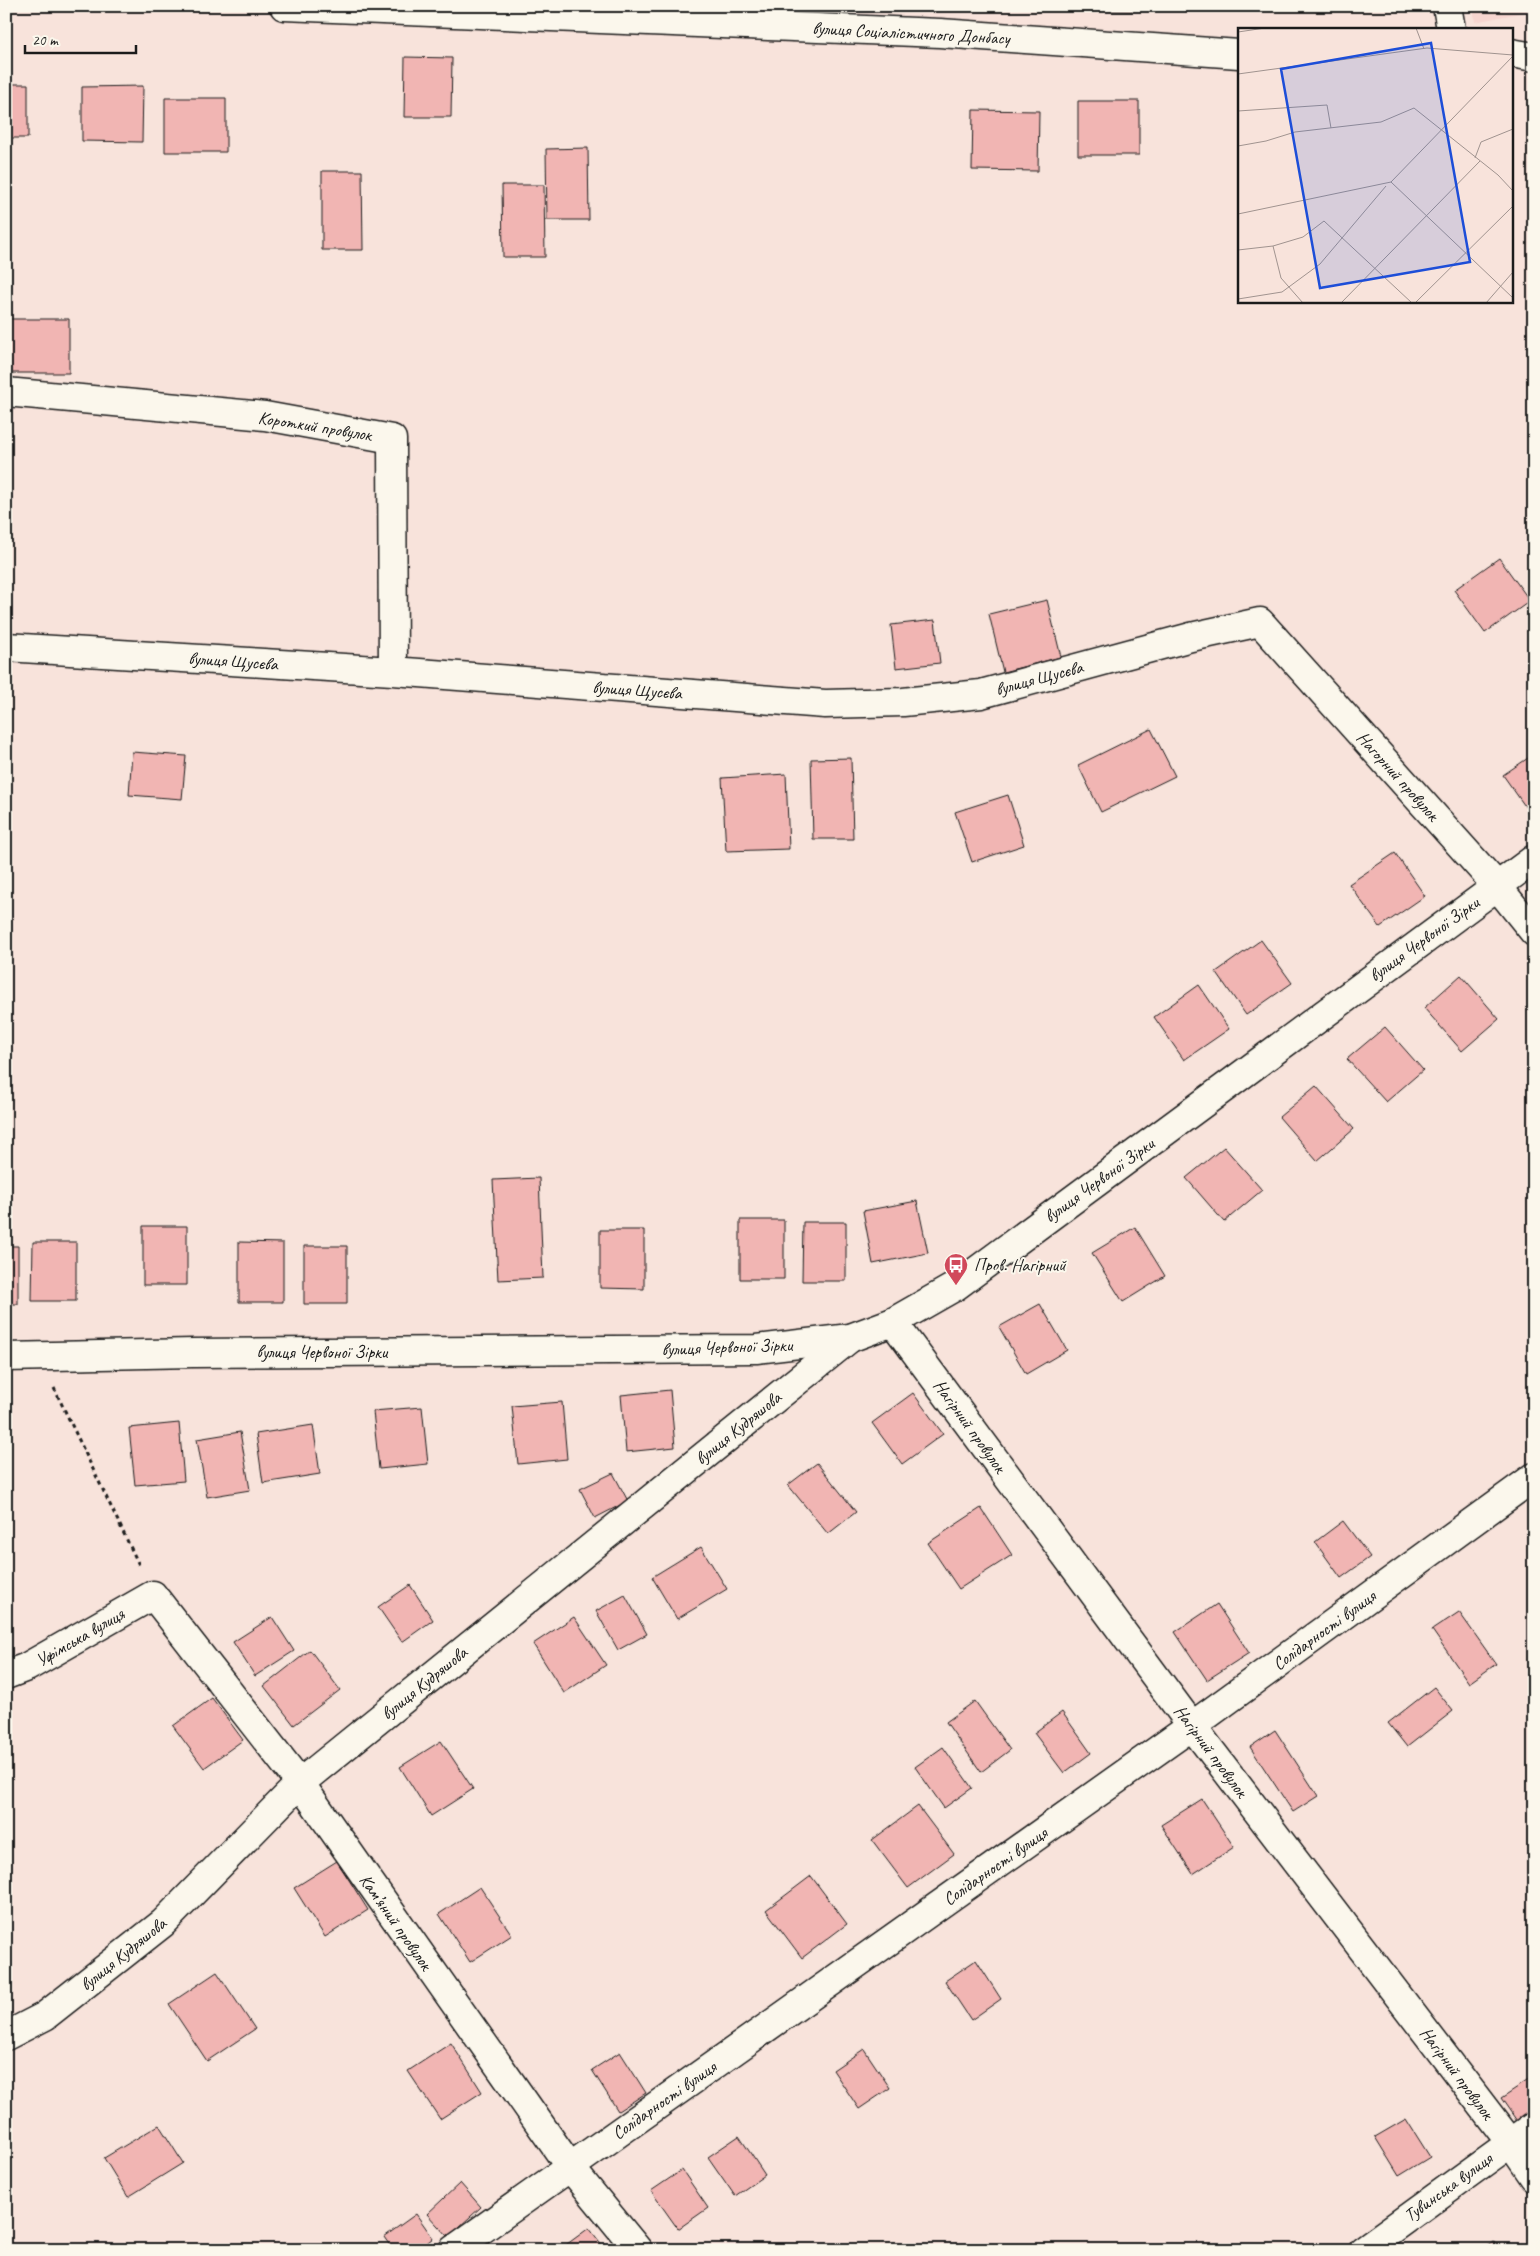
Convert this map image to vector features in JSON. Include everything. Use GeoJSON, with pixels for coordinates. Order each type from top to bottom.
{"type":"FeatureCollection","features":[{"type":"Feature","properties":{"kind":"street","name":"вулиця Соціалістичного Донбасу"},"geometry":{"type":"LineString","coordinates":[[284,6],[940,33],[1238,54]]}},
{"type":"Feature","properties":{"kind":"street"},"geometry":{"type":"LineString","coordinates":[[1447,6],[1451,28]]}},
{"type":"Feature","properties":{"kind":"street"},"geometry":{"type":"LineString","coordinates":[[1512,53],[1534,56]]}},
{"type":"Feature","properties":{"kind":"street","name":"Короткий провулок"},"geometry":{"type":"LineString","coordinates":[[6,392],[265,416],[392,439],[394,671]]}},
{"type":"Feature","properties":{"kind":"street","name":"вулиця Щусєва"},"geometry":{"type":"LineString","coordinates":[[6,647],[394,671],[825,704],[903,702],[981,694],[1191,637],[1260,622]]}},
{"type":"Feature","properties":{"kind":"street","name":"Нагорний провулок"},"geometry":{"type":"LineString","coordinates":[[1260,622],[1497,886],[1534,932]]}},
{"type":"Feature","properties":{"kind":"street","name":"вулиця Червоної Зірки"},"geometry":{"type":"LineString","coordinates":[[6,1358],[202,1352],[756,1349],[850,1338],[893,1322],[956,1286],[1534,859]]}},
{"type":"Feature","properties":{"kind":"street","name":"Нагірний провулок"},"geometry":{"type":"LineString","coordinates":[[893,1322],[1192,1726],[1510,2142],[1534,2177]]}},
{"type":"Feature","properties":{"kind":"street","name":"вулиця Кудряшова"},"geometry":{"type":"LineString","coordinates":[[6,2036],[45,2016],[163,1923],[300,1783],[850,1338]]}},
{"type":"Feature","properties":{"kind":"street","name":"Солідарності вулиця"},"geometry":{"type":"LineString","coordinates":[[453,2250],[1192,1726],[1534,1477]]}},
{"type":"Feature","properties":{"kind":"street","name":"Кам’яний провулок"},"geometry":{"type":"LineString","coordinates":[[153,1595],[300,1783],[570,2167],[638,2250]]}},
{"type":"Feature","properties":{"kind":"street","name":"Уфімська вулиця"},"geometry":{"type":"LineString","coordinates":[[6,1675],[27,1667],[153,1595]]}},
{"type":"Feature","properties":{"kind":"street","name":"Тувинська вулиця"},"geometry":{"type":"LineString","coordinates":[[1362,2250],[1534,2126]]}},
{"type":"Feature","properties":{"kind":"path"},"geometry":{"type":"LineString","coordinates":[[38,1356],[153,1595]]}},
{"type":"Feature","properties":{"kind":"shaded area"},"geometry":{"type":"Polygon","coordinates":[[[1473,6],[1534,6],[1534,10],[1475,22],[1473,6]]]}},
{"type":"Feature","properties":{"kind":"building"},"geometry":{"type":"Polygon","coordinates":[[[1079,6],[1132,6],[1132,11],[1079,10],[1079,6]]]}},
{"type":"Feature","properties":{"kind":"building"},"geometry":{"type":"Polygon","coordinates":[[[405,57],[452,58],[451,117],[404,117],[405,57]]]}},
{"type":"Feature","properties":{"kind":"building"},"geometry":{"type":"Polygon","coordinates":[[[6,84],[28,84],[28,138],[6,138],[6,84]]]}},
{"type":"Feature","properties":{"kind":"building"},"geometry":{"type":"Polygon","coordinates":[[[143,86],[142,142],[82,141],[82,87],[143,86]]]}},
{"type":"Feature","properties":{"kind":"building"},"geometry":{"type":"Polygon","coordinates":[[[165,98],[226,98],[226,152],[165,152],[165,98]]]}},
{"type":"Feature","properties":{"kind":"building"},"geometry":{"type":"Polygon","coordinates":[[[1078,101],[1139,101],[1139,155],[1078,155],[1078,101]]]}},
{"type":"Feature","properties":{"kind":"building"},"geometry":{"type":"Polygon","coordinates":[[[973,110],[1039,111],[1038,171],[972,170],[973,110]]]}},
{"type":"Feature","properties":{"kind":"building"},"geometry":{"type":"Polygon","coordinates":[[[588,148],[589,220],[547,220],[546,149],[588,148]]]}},
{"type":"Feature","properties":{"kind":"building"},"geometry":{"type":"Polygon","coordinates":[[[322,171],[362,171],[363,250],[322,250],[322,171]]]}},
{"type":"Feature","properties":{"kind":"building"},"geometry":{"type":"Polygon","coordinates":[[[502,185],[544,185],[545,257],[503,257],[502,185]]]}},
{"type":"Feature","properties":{"kind":"building"},"geometry":{"type":"Polygon","coordinates":[[[8,319],[69,319],[69,373],[8,373],[8,319]]]}},
{"type":"Feature","properties":{"kind":"building"},"geometry":{"type":"Polygon","coordinates":[[[1499,558],[1530,601],[1485,633],[1454,590],[1499,558]]]}},
{"type":"Feature","properties":{"kind":"building"},"geometry":{"type":"Polygon","coordinates":[[[1047,600],[1061,657],[1003,672],[989,614],[1047,600]]]}},
{"type":"Feature","properties":{"kind":"building"},"geometry":{"type":"Polygon","coordinates":[[[935,620],[940,663],[896,668],[891,625],[935,620]]]}},
{"type":"Feature","properties":{"kind":"building"},"geometry":{"type":"Polygon","coordinates":[[[1151,729],[1175,776],[1101,812],[1078,765],[1151,729]]]}},
{"type":"Feature","properties":{"kind":"building"},"geometry":{"type":"Polygon","coordinates":[[[132,752],[186,756],[182,799],[129,795],[132,752]]]}},
{"type":"Feature","properties":{"kind":"building"},"geometry":{"type":"Polygon","coordinates":[[[1534,754],[1534,819],[1503,775],[1534,754]]]}},
{"type":"Feature","properties":{"kind":"building"},"geometry":{"type":"Polygon","coordinates":[[[851,758],[853,839],[813,839],[811,759],[851,758]]]}},
{"type":"Feature","properties":{"kind":"building"},"geometry":{"type":"Polygon","coordinates":[[[786,774],[789,849],[726,851],[722,778],[786,774]]]}},
{"type":"Feature","properties":{"kind":"building"},"geometry":{"type":"Polygon","coordinates":[[[1008,795],[1024,845],[972,862],[955,812],[1008,795]]]}},
{"type":"Feature","properties":{"kind":"building"},"geometry":{"type":"Polygon","coordinates":[[[1395,853],[1425,896],[1380,927],[1349,884],[1395,853]]]}},
{"type":"Feature","properties":{"kind":"building"},"geometry":{"type":"Polygon","coordinates":[[[1261,940],[1292,983],[1246,1015],[1216,972],[1261,940]]]}},
{"type":"Feature","properties":{"kind":"building"},"geometry":{"type":"Polygon","coordinates":[[[1461,975],[1499,1019],[1462,1051],[1424,1008],[1461,975]]]}},
{"type":"Feature","properties":{"kind":"building"},"geometry":{"type":"Polygon","coordinates":[[[1199,985],[1229,1029],[1184,1060],[1154,1017],[1199,985]]]}},
{"type":"Feature","properties":{"kind":"building"},"geometry":{"type":"Polygon","coordinates":[[[1385,1027],[1423,1070],[1386,1102],[1347,1059],[1385,1027]]]}},
{"type":"Feature","properties":{"kind":"building"},"geometry":{"type":"Polygon","coordinates":[[[1316,1086],[1354,1129],[1317,1161],[1279,1117],[1316,1086]]]}},
{"type":"Feature","properties":{"kind":"building"},"geometry":{"type":"Polygon","coordinates":[[[1224,1147],[1262,1190],[1224,1222],[1186,1178],[1224,1147]]]}},
{"type":"Feature","properties":{"kind":"building"},"geometry":{"type":"Polygon","coordinates":[[[539,1178],[543,1278],[498,1280],[493,1180],[539,1178]]]}},
{"type":"Feature","properties":{"kind":"building"},"geometry":{"type":"Polygon","coordinates":[[[917,1201],[928,1253],[873,1264],[863,1211],[917,1201]]]}},
{"type":"Feature","properties":{"kind":"building"},"geometry":{"type":"Polygon","coordinates":[[[740,1220],[784,1220],[784,1279],[740,1279],[740,1220]]]}},
{"type":"Feature","properties":{"kind":"building"},"geometry":{"type":"Polygon","coordinates":[[[803,1222],[846,1222],[846,1281],[802,1281],[803,1222]]]}},
{"type":"Feature","properties":{"kind":"building"},"geometry":{"type":"Polygon","coordinates":[[[143,1226],[187,1226],[187,1285],[143,1285],[143,1226]]]}},
{"type":"Feature","properties":{"kind":"building"},"geometry":{"type":"Polygon","coordinates":[[[1135,1227],[1165,1276],[1123,1302],[1092,1253],[1135,1227]]]}},
{"type":"Feature","properties":{"kind":"building"},"geometry":{"type":"Polygon","coordinates":[[[600,1230],[644,1230],[644,1289],[600,1288],[600,1230]]]}},
{"type":"Feature","properties":{"kind":"building"},"geometry":{"type":"Polygon","coordinates":[[[33,1242],[76,1242],[76,1301],[32,1301],[33,1242]]]}},
{"type":"Feature","properties":{"kind":"building"},"geometry":{"type":"Polygon","coordinates":[[[239,1242],[283,1243],[283,1302],[239,1302],[239,1242]]]}},
{"type":"Feature","properties":{"kind":"building"},"geometry":{"type":"Polygon","coordinates":[[[6,1246],[18,1246],[18,1304],[6,1304],[6,1246]]]}},
{"type":"Feature","properties":{"kind":"building"},"geometry":{"type":"Polygon","coordinates":[[[304,1246],[347,1246],[347,1304],[304,1304],[304,1246]]]}},
{"type":"Feature","properties":{"kind":"building"},"geometry":{"type":"Polygon","coordinates":[[[1040,1304],[1067,1350],[1026,1374],[999,1327],[1040,1304]]]}},
{"type":"Feature","properties":{"kind":"building"},"geometry":{"type":"Polygon","coordinates":[[[670,1390],[675,1447],[626,1452],[621,1395],[670,1390]]]}},
{"type":"Feature","properties":{"kind":"building"},"geometry":{"type":"Polygon","coordinates":[[[913,1393],[943,1434],[902,1464],[872,1423],[913,1393]]]}},
{"type":"Feature","properties":{"kind":"building"},"geometry":{"type":"Polygon","coordinates":[[[562,1402],[567,1459],[518,1464],[512,1406],[562,1402]]]}},
{"type":"Feature","properties":{"kind":"building"},"geometry":{"type":"Polygon","coordinates":[[[422,1407],[428,1464],[379,1469],[373,1411],[422,1407]]]}},
{"type":"Feature","properties":{"kind":"building"},"geometry":{"type":"Polygon","coordinates":[[[179,1423],[184,1481],[135,1485],[129,1428],[179,1423]]]}},
{"type":"Feature","properties":{"kind":"building"},"geometry":{"type":"Polygon","coordinates":[[[313,1425],[320,1474],[263,1483],[256,1434],[313,1425]]]}},
{"type":"Feature","properties":{"kind":"building"},"geometry":{"type":"Polygon","coordinates":[[[240,1432],[250,1490],[207,1497],[197,1439],[240,1432]]]}},
{"type":"Feature","properties":{"kind":"building"},"geometry":{"type":"Polygon","coordinates":[[[817,1463],[856,1512],[828,1534],[788,1485],[817,1463]]]}},
{"type":"Feature","properties":{"kind":"building"},"geometry":{"type":"Polygon","coordinates":[[[613,1473],[628,1501],[595,1518],[580,1489],[613,1473]]]}},
{"type":"Feature","properties":{"kind":"building"},"geometry":{"type":"Polygon","coordinates":[[[981,1508],[1012,1555],[959,1589],[928,1543],[981,1508]]]}},
{"type":"Feature","properties":{"kind":"building"},"geometry":{"type":"Polygon","coordinates":[[[1343,1521],[1370,1557],[1341,1578],[1315,1542],[1343,1521]]]}},
{"type":"Feature","properties":{"kind":"building"},"geometry":{"type":"Polygon","coordinates":[[[701,1547],[727,1589],[677,1619],[652,1577],[701,1547]]]}},
{"type":"Feature","properties":{"kind":"building"},"geometry":{"type":"Polygon","coordinates":[[[410,1585],[433,1620],[402,1642],[378,1607],[410,1585]]]}},
{"type":"Feature","properties":{"kind":"building"},"geometry":{"type":"Polygon","coordinates":[[[625,1595],[647,1634],[618,1650],[596,1611],[625,1595]]]}},
{"type":"Feature","properties":{"kind":"building"},"geometry":{"type":"Polygon","coordinates":[[[1217,1604],[1249,1653],[1207,1680],[1175,1632],[1217,1604]]]}},
{"type":"Feature","properties":{"kind":"building"},"geometry":{"type":"Polygon","coordinates":[[[1459,1612],[1496,1664],[1469,1683],[1432,1630],[1459,1612]]]}},
{"type":"Feature","properties":{"kind":"building"},"geometry":{"type":"Polygon","coordinates":[[[272,1617],[294,1651],[255,1676],[233,1642],[272,1617]]]}},
{"type":"Feature","properties":{"kind":"building"},"geometry":{"type":"Polygon","coordinates":[[[574,1617],[606,1665],[564,1693],[533,1644],[574,1617]]]}},
{"type":"Feature","properties":{"kind":"building"},"geometry":{"type":"Polygon","coordinates":[[[310,1650],[340,1690],[294,1725],[264,1686],[310,1650]]]}},
{"type":"Feature","properties":{"kind":"building"},"geometry":{"type":"Polygon","coordinates":[[[1434,1687],[1453,1711],[1407,1747],[1388,1723],[1434,1687]]]}},
{"type":"Feature","properties":{"kind":"building"},"geometry":{"type":"Polygon","coordinates":[[[212,1698],[243,1740],[204,1768],[173,1726],[212,1698]]]}},
{"type":"Feature","properties":{"kind":"building"},"geometry":{"type":"Polygon","coordinates":[[[975,1701],[1010,1750],[981,1772],[946,1722],[975,1701]]]}},
{"type":"Feature","properties":{"kind":"building"},"geometry":{"type":"Polygon","coordinates":[[[1062,1712],[1091,1753],[1064,1773],[1034,1733],[1062,1712]]]}},
{"type":"Feature","properties":{"kind":"building"},"geometry":{"type":"Polygon","coordinates":[[[1275,1730],[1318,1796],[1293,1812],[1250,1747],[1275,1730]]]}},
{"type":"Feature","properties":{"kind":"building"},"geometry":{"type":"Polygon","coordinates":[[[441,1741],[473,1789],[431,1816],[400,1767],[441,1741]]]}},
{"type":"Feature","properties":{"kind":"building"},"geometry":{"type":"Polygon","coordinates":[[[943,1747],[972,1788],[944,1808],[915,1767],[943,1747]]]}},
{"type":"Feature","properties":{"kind":"building"},"geometry":{"type":"Polygon","coordinates":[[[1202,1799],[1234,1847],[1193,1874],[1161,1825],[1202,1799]]]}},
{"type":"Feature","properties":{"kind":"building"},"geometry":{"type":"Polygon","coordinates":[[[918,1806],[954,1854],[908,1888],[872,1840],[918,1806]]]}},
{"type":"Feature","properties":{"kind":"building"},"geometry":{"type":"Polygon","coordinates":[[[337,1861],[368,1910],[325,1937],[294,1888],[337,1861]]]}},
{"type":"Feature","properties":{"kind":"building"},"geometry":{"type":"Polygon","coordinates":[[[811,1876],[847,1924],[802,1958],[766,1910],[811,1876]]]}},
{"type":"Feature","properties":{"kind":"building"},"geometry":{"type":"Polygon","coordinates":[[[480,1887],[512,1935],[470,1962],[439,1914],[480,1887]]]}},
{"type":"Feature","properties":{"kind":"building"},"geometry":{"type":"Polygon","coordinates":[[[976,1960],[1001,1999],[971,2020],[945,1981],[976,1960]]]}},
{"type":"Feature","properties":{"kind":"building"},"geometry":{"type":"Polygon","coordinates":[[[217,1972],[255,2029],[207,2061],[169,2004],[217,1972]]]}},
{"type":"Feature","properties":{"kind":"building"},"geometry":{"type":"Polygon","coordinates":[[[451,2043],[482,2092],[440,2119],[408,2071],[451,2043]]]}},
{"type":"Feature","properties":{"kind":"building"},"geometry":{"type":"Polygon","coordinates":[[[864,2049],[890,2088],[859,2109],[833,2070],[864,2049]]]}},
{"type":"Feature","properties":{"kind":"building"},"geometry":{"type":"Polygon","coordinates":[[[620,2052],[646,2093],[618,2111],[592,2070],[620,2052]]]}},
{"type":"Feature","properties":{"kind":"building"},"geometry":{"type":"Polygon","coordinates":[[[1530,2079],[1534,2084],[1534,2114],[1519,2124],[1501,2098],[1530,2079]]]}},
{"type":"Feature","properties":{"kind":"building"},"geometry":{"type":"Polygon","coordinates":[[[1406,2119],[1430,2157],[1399,2176],[1375,2137],[1406,2119]]]}},
{"type":"Feature","properties":{"kind":"building"},"geometry":{"type":"Polygon","coordinates":[[[159,2125],[183,2163],[128,2197],[104,2158],[159,2125]]]}},
{"type":"Feature","properties":{"kind":"building"},"geometry":{"type":"Polygon","coordinates":[[[739,2136],[765,2175],[735,2196],[708,2157],[739,2136]]]}},
{"type":"Feature","properties":{"kind":"building"},"geometry":{"type":"Polygon","coordinates":[[[682,2170],[708,2208],[678,2229],[651,2191],[682,2170]]]}},
{"type":"Feature","properties":{"kind":"building"},"geometry":{"type":"Polygon","coordinates":[[[460,2183],[481,2207],[448,2237],[427,2214],[460,2183]]]}},
{"type":"Feature","properties":{"kind":"building"},"geometry":{"type":"Polygon","coordinates":[[[416,2214],[433,2238],[418,2250],[393,2250],[384,2237],[416,2214]]]}},
{"type":"Feature","properties":{"kind":"building"},"geometry":{"type":"Polygon","coordinates":[[[589,2228],[606,2250],[559,2250],[589,2228]]]}},
{"type":"Feature","properties":{"kind":"building"},"geometry":{"type":"Polygon","coordinates":[[[1494,2242],[1499,2250],[1483,2250],[1494,2242]]]}},
{"type":"Feature","properties":{"kind":"place","name":"Пров. Нагірний"},"geometry":{"type":"Point","coordinates":[956,1286]}}]}
